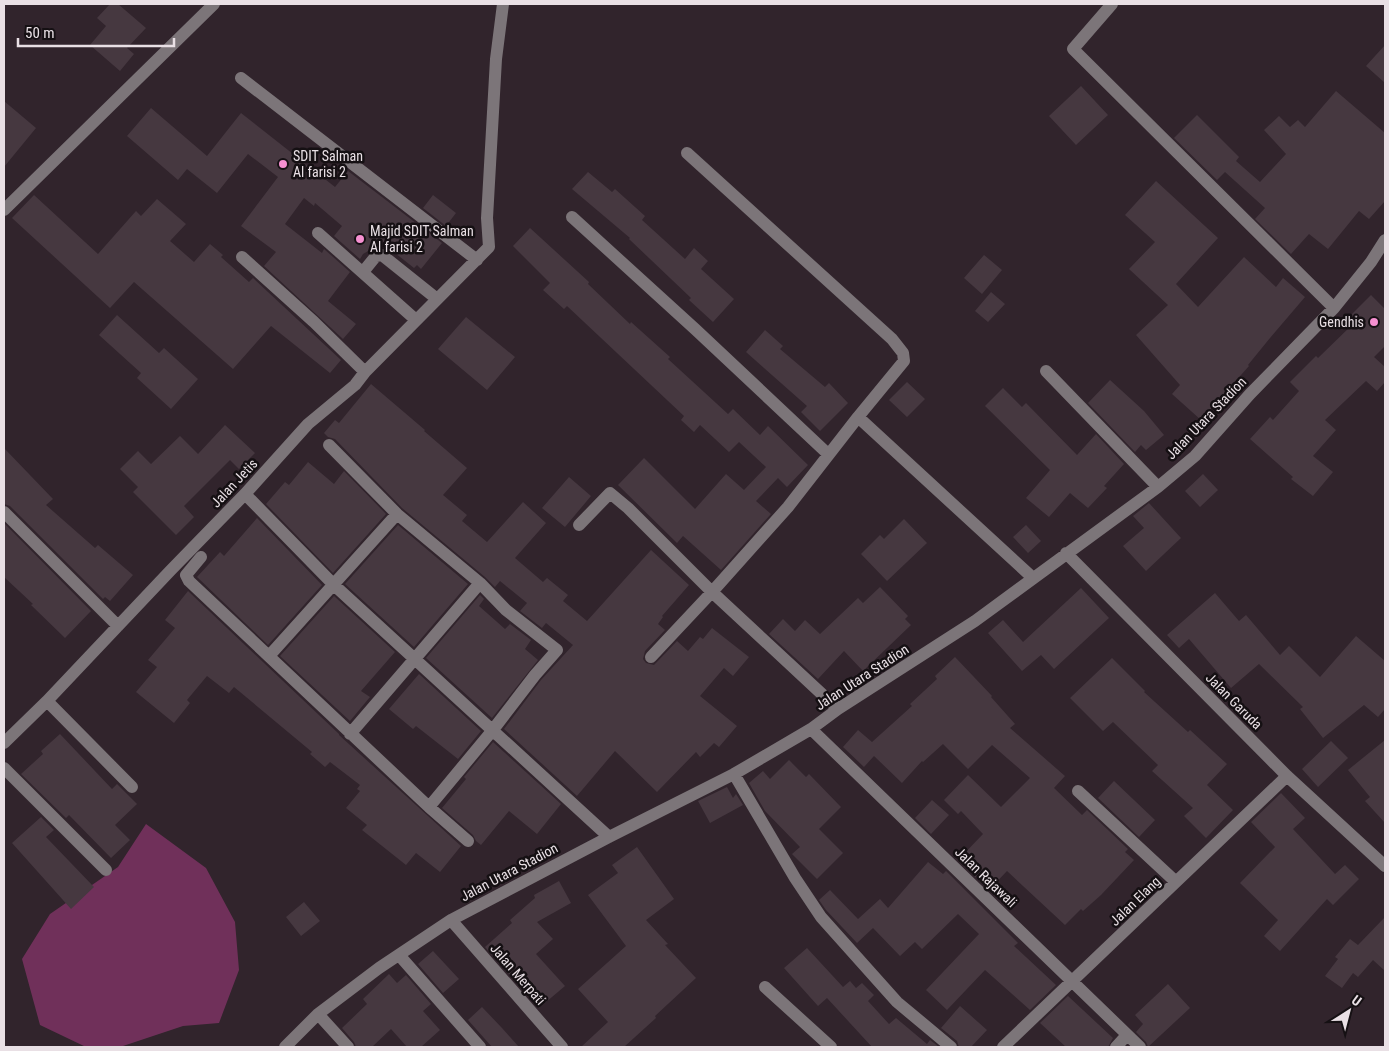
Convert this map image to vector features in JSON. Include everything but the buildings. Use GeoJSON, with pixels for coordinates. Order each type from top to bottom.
{"type":"FeatureCollection","features":[{"type":"Feature","properties":{"kind":"street"},"geometry":{"type":"LineString","coordinates":[[4,210],[214,4]]}},
{"type":"Feature","properties":{"kind":"street","name":"Jalan Jetis"},"geometry":{"type":"LineString","coordinates":[[4,743],[245,494],[308,424],[354,385],[489,247],[487,218],[496,59],[503,4]]}},
{"type":"Feature","properties":{"kind":"street"},"geometry":{"type":"LineString","coordinates":[[1112,4],[1073,49],[1334,308]]}},
{"type":"Feature","properties":{"kind":"street"},"geometry":{"type":"LineString","coordinates":[[241,78],[477,260]]}},
{"type":"Feature","properties":{"kind":"street"},"geometry":{"type":"LineString","coordinates":[[651,657],[788,507],[828,454],[904,361],[903,352],[892,339],[687,153]]}},
{"type":"Feature","properties":{"kind":"street"},"geometry":{"type":"LineString","coordinates":[[572,217],[688,322],[828,454]]}},
{"type":"Feature","properties":{"kind":"street"},"geometry":{"type":"LineString","coordinates":[[318,233],[416,320]]}},
{"type":"Feature","properties":{"kind":"street","name":"Jalan Utara Stadion"},"geometry":{"type":"LineString","coordinates":[[285,1047],[318,1014],[451,920],[734,774],[811,728],[975,621],[1158,487],[1195,456],[1256,387],[1334,308],[1371,262],[1385,240]]}},
{"type":"Feature","properties":{"kind":"street"},"geometry":{"type":"LineString","coordinates":[[363,272],[376,256],[382,254],[437,300]]}},
{"type":"Feature","properties":{"kind":"street"},"geometry":{"type":"LineString","coordinates":[[242,257],[314,322],[365,372]]}},
{"type":"Feature","properties":{"kind":"street"},"geometry":{"type":"LineString","coordinates":[[1046,371],[1158,487]]}},
{"type":"Feature","properties":{"kind":"street"},"geometry":{"type":"LineString","coordinates":[[858,417],[1033,578]]}},
{"type":"Feature","properties":{"kind":"street"},"geometry":{"type":"LineString","coordinates":[[329,445],[397,514],[480,583],[506,610],[557,650],[428,807]]}},
{"type":"Feature","properties":{"kind":"street"},"geometry":{"type":"LineString","coordinates":[[579,525],[610,493],[712,592],[838,709]]}},
{"type":"Feature","properties":{"kind":"street"},"geometry":{"type":"LineString","coordinates":[[245,494],[334,585],[609,837]]}},
{"type":"Feature","properties":{"kind":"street"},"geometry":{"type":"LineString","coordinates":[[4,512],[118,626]]}},
{"type":"Feature","properties":{"kind":"street"},"geometry":{"type":"LineString","coordinates":[[270,656],[397,514]]}},
{"type":"Feature","properties":{"kind":"street","name":"Jalan Garuda"},"geometry":{"type":"LineString","coordinates":[[1066,553],[1287,776],[1384,861]]}},
{"type":"Feature","properties":{"kind":"street"},"geometry":{"type":"LineString","coordinates":[[201,557],[186,575],[189,580],[428,807],[468,841]]}},
{"type":"Feature","properties":{"kind":"street"},"geometry":{"type":"LineString","coordinates":[[350,734],[480,583]]}},
{"type":"Feature","properties":{"kind":"street"},"geometry":{"type":"LineString","coordinates":[[47,700],[132,787]]}},
{"type":"Feature","properties":{"kind":"street","name":"Jalan Rajawali"},"geometry":{"type":"LineString","coordinates":[[811,728],[1140,1047]]}},
{"type":"Feature","properties":{"kind":"street"},"geometry":{"type":"LineString","coordinates":[[4,768],[106,870]]}},
{"type":"Feature","properties":{"kind":"street"},"geometry":{"type":"LineString","coordinates":[[734,774],[795,878],[821,917],[897,1002],[951,1047]]}},
{"type":"Feature","properties":{"kind":"street","name":"Jalan Elang"},"geometry":{"type":"LineString","coordinates":[[1003,1047],[1287,776]]}},
{"type":"Feature","properties":{"kind":"street"},"geometry":{"type":"LineString","coordinates":[[1078,791],[1176,882]]}},
{"type":"Feature","properties":{"kind":"street","name":"Jalan Merpati"},"geometry":{"type":"LineString","coordinates":[[451,920],[562,1047]]}},
{"type":"Feature","properties":{"kind":"street"},"geometry":{"type":"LineString","coordinates":[[399,955],[480,1047]]}},
{"type":"Feature","properties":{"kind":"street"},"geometry":{"type":"LineString","coordinates":[[765,987],[831,1047]]}},
{"type":"Feature","properties":{"kind":"street"},"geometry":{"type":"LineString","coordinates":[[318,1014],[348,1047]]}},
{"type":"Feature","properties":{"kind":"street"},"geometry":{"type":"LineString","coordinates":[[1116,1047],[1127,1035]]}},
{"type":"Feature","properties":{"kind":"shaded area"},"geometry":{"type":"Polygon","coordinates":[[[146,824],[206,868],[235,922],[239,970],[219,1023],[183,1026],[120,1047],[86,1047],[40,1025],[22,959],[50,914],[118,867],[146,824]]]}},
{"type":"Feature","properties":{"kind":"place","name":"SDIT Salman Al farisi 2"},"geometry":{"type":"Point","coordinates":[283,164]}},
{"type":"Feature","properties":{"kind":"place","name":"Majid SDIT Salman Al farisi 2"},"geometry":{"type":"Point","coordinates":[360,239]}},
{"type":"Feature","properties":{"kind":"place","name":"Gendhis"},"geometry":{"type":"Point","coordinates":[1374,322]}}]}
